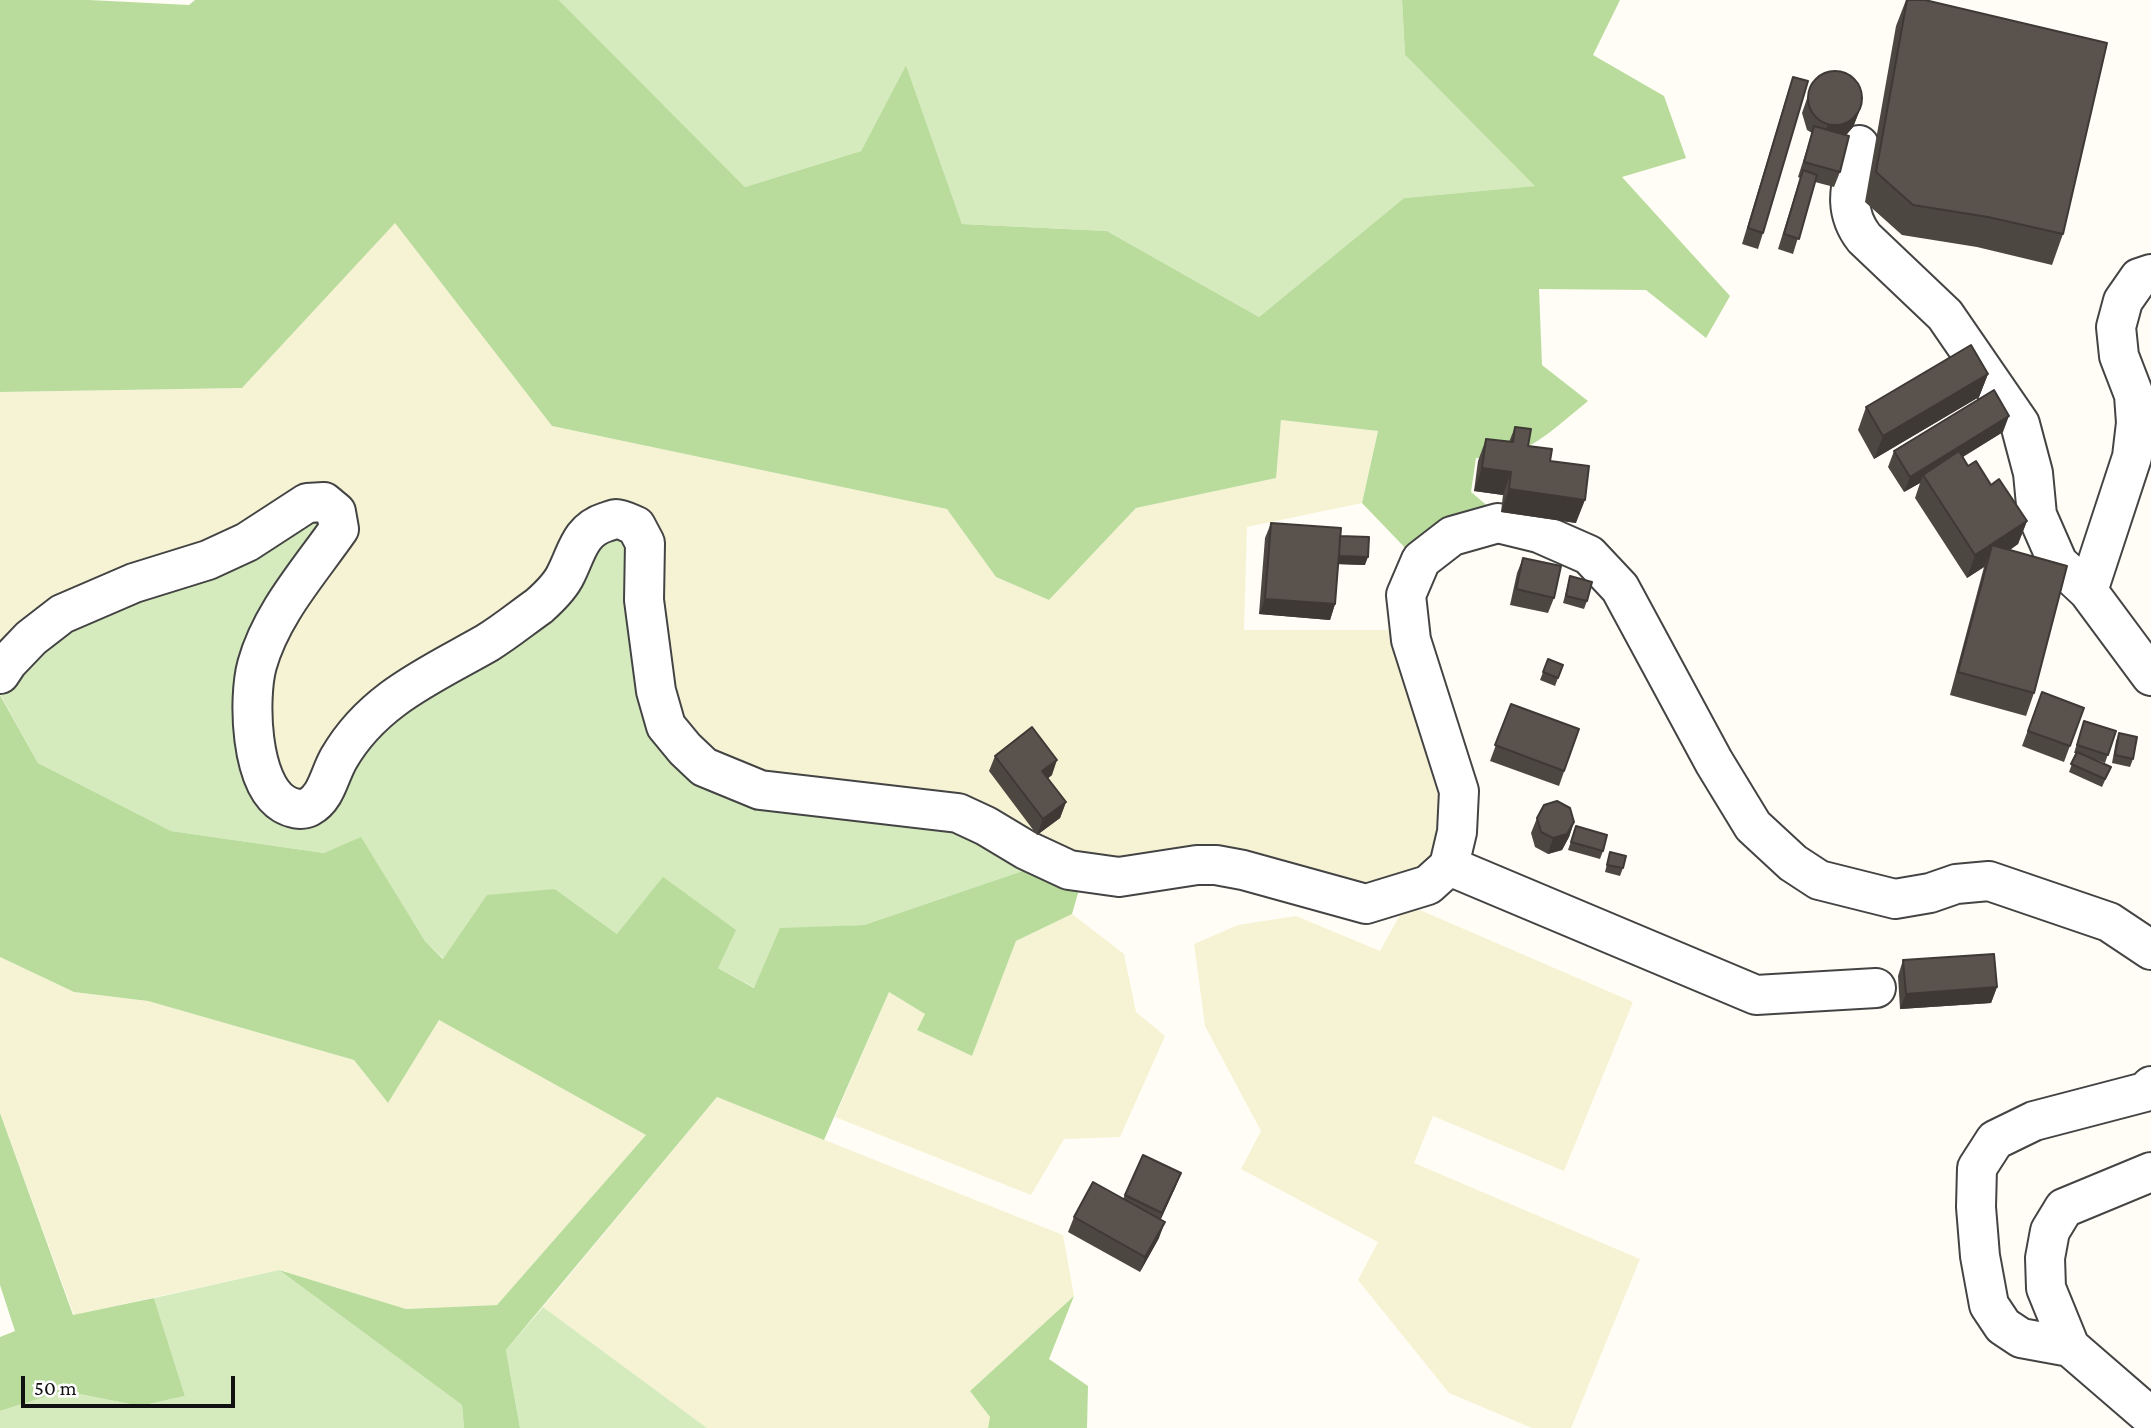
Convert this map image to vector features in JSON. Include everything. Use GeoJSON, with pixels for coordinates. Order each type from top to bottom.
{"type":"FeatureCollection","features":[{"type":"Feature","properties":{"kind":"street"},"geometry":{"type":"LineString","coordinates":[[1858,145],[1849,206],[1854,225],[1945,315],[2020,424],[2033,473],[2037,515],[2058,564],[2088,591],[2151,676]]}},
{"type":"Feature","properties":{"kind":"street"},"geometry":{"type":"LineString","coordinates":[[2088,591],[2132,457],[2136,422],[2134,395],[2119,356],[2116,327],[2123,301],[2139,278],[2151,274]]}},
{"type":"Feature","properties":{"kind":"street"},"geometry":{"type":"LineString","coordinates":[[0,674],[31,638],[62,614],[134,583],[208,560],[247,542],[307,503],[324,502],[336,512],[339,529],[270,630],[256,667],[251,715],[259,762],[270,789],[280,801],[293,809],[307,809],[327,787],[339,758],[369,718],[391,698],[490,641],[543,603],[565,577],[580,540],[596,526],[616,519],[636,526],[645,543],[644,600],[650,658],[666,726],[704,766],[760,790],[958,813],[1069,870],[1119,877],[1197,865],[1216,865],[1366,904],[1428,885],[1449,866],[1458,832],[1459,791],[1411,640],[1406,595],[1421,560],[1452,536],[1498,523],[1539,533],[1589,555],[1620,588],[1714,762],[1753,826],[1793,863],[1819,880],[1895,898],[1930,893],[1956,884],[1989,881],[2109,922],[2151,950]]}},
{"type":"Feature","properties":{"kind":"street"},"geometry":{"type":"LineString","coordinates":[[1449,866],[1756,995],[1876,988]]}},
{"type":"Feature","properties":{"kind":"street"},"geometry":{"type":"LineString","coordinates":[[2070,1347],[2021,1338],[2003,1326],[1989,1305],[1980,1256],[1976,1207],[1977,1168],[1995,1140],[2034,1121],[2145,1092],[2151,1086]]}},
{"type":"Feature","properties":{"kind":"street"},"geometry":{"type":"LineString","coordinates":[[2151,1172],[2064,1208],[2050,1231],[2045,1258],[2046,1289],[2070,1347],[2151,1417]]}},
{"type":"Feature","properties":{"kind":"shaded area"},"geometry":{"type":"Polygon","coordinates":[[[395,222],[552,426],[948,509],[996,577],[1049,600],[1136,508],[1275,478],[1281,420],[1378,431],[1362,503],[1247,527],[1244,630],[1399,630],[1449,793],[1439,861],[1379,891],[1119,867],[762,780],[710,758],[557,571],[304,799],[0,655],[0,392],[242,388],[395,222]]]}},
{"type":"Feature","properties":{"kind":"shaded area"},"geometry":{"type":"Polygon","coordinates":[[[1406,904],[1633,1002],[1564,1171],[1433,1116],[1414,1163],[1640,1259],[1571,1428],[1532,1428],[1449,1393],[1358,1280],[1378,1242],[1241,1169],[1261,1131],[1205,1026],[1194,944],[1238,925],[1296,916],[1380,951],[1406,904]]]}},
{"type":"Feature","properties":{"kind":"shaded area"},"geometry":{"type":"Polygon","coordinates":[[[1072,914],[1124,954],[1136,1012],[1165,1036],[1120,1137],[1064,1139],[1031,1195],[835,1117],[889,992],[925,1014],[917,1030],[972,1056],[1016,941],[1072,914]]]}},
{"type":"Feature","properties":{"kind":"shaded area"},"geometry":{"type":"Polygon","coordinates":[[[0,957],[74,992],[148,1001],[354,1060],[388,1103],[439,1020],[646,1135],[497,1305],[406,1309],[279,1270],[74,1315],[0,1113],[0,957]]]}},
{"type":"Feature","properties":{"kind":"shaded area"},"geometry":{"type":"Polygon","coordinates":[[[717,1097],[1063,1235],[1074,1296],[970,1391],[990,1417],[988,1428],[707,1428],[543,1307],[717,1097]]]}},
{"type":"Feature","properties":{"kind":"green space"},"geometry":{"type":"Polygon","coordinates":[[[0,0],[89,0],[189,5],[195,0],[559,0],[745,187],[861,151],[906,65],[962,224],[1107,231],[1259,317],[1404,198],[1535,186],[1405,55],[1402,0],[1620,0],[1593,55],[1664,96],[1686,158],[1622,177],[1730,296],[1706,338],[1646,290],[1539,289],[1542,365],[1588,401],[1549,433],[1523,449],[1493,458],[1476,458],[1471,492],[1496,513],[1411,554],[1362,503],[1378,431],[1281,420],[1276,478],[1136,508],[1049,600],[996,577],[947,509],[552,426],[395,223],[242,388],[0,392],[0,0]]]}},
{"type":"Feature","properties":{"kind":"green space"},"geometry":{"type":"Polygon","coordinates":[[[559,0],[1402,0],[1405,55],[1536,186],[1404,198],[1259,317],[1107,231],[962,224],[906,65],[861,151],[745,187],[559,0]]]}},
{"type":"Feature","properties":{"kind":"green space"},"geometry":{"type":"Polygon","coordinates":[[[326,518],[260,625],[275,810],[348,763],[589,545],[629,534],[677,756],[955,823],[1037,866],[864,925],[781,929],[755,988],[718,968],[617,934],[555,889],[444,959],[425,941],[361,838],[324,853],[171,831],[38,763],[0,694],[16,668],[38,647],[289,528],[326,518]]]}},
{"type":"Feature","properties":{"kind":"green space"},"geometry":{"type":"Polygon","coordinates":[[[0,695],[38,763],[171,831],[324,853],[361,837],[425,941],[443,959],[487,895],[555,889],[617,934],[663,877],[736,930],[718,968],[754,988],[780,928],[864,925],[1037,866],[1081,883],[1072,914],[1016,941],[972,1056],[917,1030],[925,1014],[889,992],[824,1140],[717,1097],[506,1350],[520,1428],[464,1428],[462,1405],[279,1270],[406,1309],[497,1305],[646,1135],[439,1020],[388,1103],[354,1060],[148,1001],[74,992],[0,957],[0,695]]]}},
{"type":"Feature","properties":{"kind":"green space"},"geometry":{"type":"Polygon","coordinates":[[[0,1113],[73,1315],[154,1298],[185,1396],[140,1406],[64,1391],[0,1411],[0,1337],[15,1331],[0,1285],[0,1113]]]}},
{"type":"Feature","properties":{"kind":"green space"},"geometry":{"type":"Polygon","coordinates":[[[279,1270],[462,1405],[464,1428],[0,1428],[0,1411],[64,1391],[140,1406],[185,1396],[154,1298],[279,1270]]]}},
{"type":"Feature","properties":{"kind":"green space"},"geometry":{"type":"Polygon","coordinates":[[[1074,1296],[1049,1359],[1088,1386],[1087,1428],[988,1428],[990,1417],[970,1391],[1074,1296]]]}},
{"type":"Feature","properties":{"kind":"green space"},"geometry":{"type":"Polygon","coordinates":[[[543,1307],[707,1428],[520,1428],[506,1350],[543,1307]]]}},
{"type":"Feature","properties":{"kind":"building"},"geometry":{"type":"Polygon","coordinates":[[[1907,0],[1925,0],[2107,43],[2063,234],[1988,217],[1913,205],[1876,172],[1907,0]]]}},
{"type":"Feature","properties":{"kind":"building"},"geometry":{"type":"Polygon","coordinates":[[[1835,71],[1854,79],[1862,98],[1854,117],[1835,125],[1816,117],[1808,98],[1816,79],[1835,71]]]}},
{"type":"Feature","properties":{"kind":"building"},"geometry":{"type":"Polygon","coordinates":[[[1793,77],[1808,81],[1763,233],[1748,228],[1793,77]]]}},
{"type":"Feature","properties":{"kind":"building"},"geometry":{"type":"Polygon","coordinates":[[[1814,126],[1849,136],[1840,172],[1804,162],[1814,126]]]}},
{"type":"Feature","properties":{"kind":"building"},"geometry":{"type":"Polygon","coordinates":[[[1803,170],[1817,175],[1799,239],[1784,234],[1803,170]]]}},
{"type":"Feature","properties":{"kind":"building"},"geometry":{"type":"Polygon","coordinates":[[[1971,345],[1988,374],[1883,436],[1866,407],[1971,345]]]}},
{"type":"Feature","properties":{"kind":"building"},"geometry":{"type":"Polygon","coordinates":[[[1994,390],[2009,416],[1910,477],[1894,451],[1994,390]]]}},
{"type":"Feature","properties":{"kind":"building"},"geometry":{"type":"Polygon","coordinates":[[[1515,427],[1531,429],[1528,446],[1552,449],[1550,461],[1589,466],[1585,500],[1509,489],[1511,472],[1482,468],[1486,439],[1513,442],[1515,427]]]}},
{"type":"Feature","properties":{"kind":"building"},"geometry":{"type":"Polygon","coordinates":[[[1959,451],[1968,466],[1976,461],[1991,485],[1999,479],[2027,521],[1975,555],[1923,475],[1959,451]]]}},
{"type":"Feature","properties":{"kind":"building"},"geometry":{"type":"Polygon","coordinates":[[[1271,523],[1341,528],[1335,604],[1265,599],[1271,523]]]}},
{"type":"Feature","properties":{"kind":"building"},"geometry":{"type":"Polygon","coordinates":[[[1340,536],[1369,537],[1368,557],[1339,556],[1340,536]]]}},
{"type":"Feature","properties":{"kind":"building"},"geometry":{"type":"Polygon","coordinates":[[[1992,545],[2067,566],[2034,693],[1958,672],[1992,545]]]}},
{"type":"Feature","properties":{"kind":"building"},"geometry":{"type":"Polygon","coordinates":[[[1523,558],[1561,566],[1554,598],[1516,589],[1523,558]]]}},
{"type":"Feature","properties":{"kind":"building"},"geometry":{"type":"Polygon","coordinates":[[[1570,576],[1592,582],[1587,601],[1566,596],[1570,576]]]}},
{"type":"Feature","properties":{"kind":"building"},"geometry":{"type":"Polygon","coordinates":[[[1548,659],[1563,665],[1558,678],[1543,672],[1548,659]]]}},
{"type":"Feature","properties":{"kind":"building"},"geometry":{"type":"Polygon","coordinates":[[[2042,692],[2084,708],[2070,746],[2028,731],[2042,692]]]}},
{"type":"Feature","properties":{"kind":"building"},"geometry":{"type":"Polygon","coordinates":[[[1511,704],[1579,729],[1564,771],[1495,745],[1511,704]]]}},
{"type":"Feature","properties":{"kind":"building"},"geometry":{"type":"Polygon","coordinates":[[[2084,721],[2116,731],[2108,755],[2077,745],[2084,721]]]}},
{"type":"Feature","properties":{"kind":"building"},"geometry":{"type":"Polygon","coordinates":[[[1032,727],[1057,760],[1042,771],[1066,802],[1043,819],[995,756],[1032,727]]]}},
{"type":"Feature","properties":{"kind":"building"},"geometry":{"type":"Polygon","coordinates":[[[2119,733],[2137,737],[2133,759],[2115,755],[2119,733]]]}},
{"type":"Feature","properties":{"kind":"building"},"geometry":{"type":"Polygon","coordinates":[[[2077,752],[2111,767],[2105,779],[2071,764],[2077,752]]]}},
{"type":"Feature","properties":{"kind":"building"},"geometry":{"type":"Polygon","coordinates":[[[1557,801],[1570,808],[1574,822],[1567,834],[1553,838],[1541,832],[1537,818],[1544,805],[1557,801]]]}},
{"type":"Feature","properties":{"kind":"building"},"geometry":{"type":"Polygon","coordinates":[[[1576,826],[1607,835],[1603,851],[1571,842],[1576,826]]]}},
{"type":"Feature","properties":{"kind":"building"},"geometry":{"type":"Polygon","coordinates":[[[1610,852],[1626,856],[1623,868],[1607,865],[1610,852]]]}},
{"type":"Feature","properties":{"kind":"building"},"geometry":{"type":"Polygon","coordinates":[[[1994,954],[1997,987],[1906,994],[1903,960],[1994,954]]]}},
{"type":"Feature","properties":{"kind":"building"},"geometry":{"type":"Polygon","coordinates":[[[1143,1155],[1181,1173],[1162,1213],[1125,1195],[1143,1155]]]}},
{"type":"Feature","properties":{"kind":"building"},"geometry":{"type":"Polygon","coordinates":[[[1093,1182],[1165,1222],[1145,1257],[1074,1217],[1093,1182]]]}}]}
